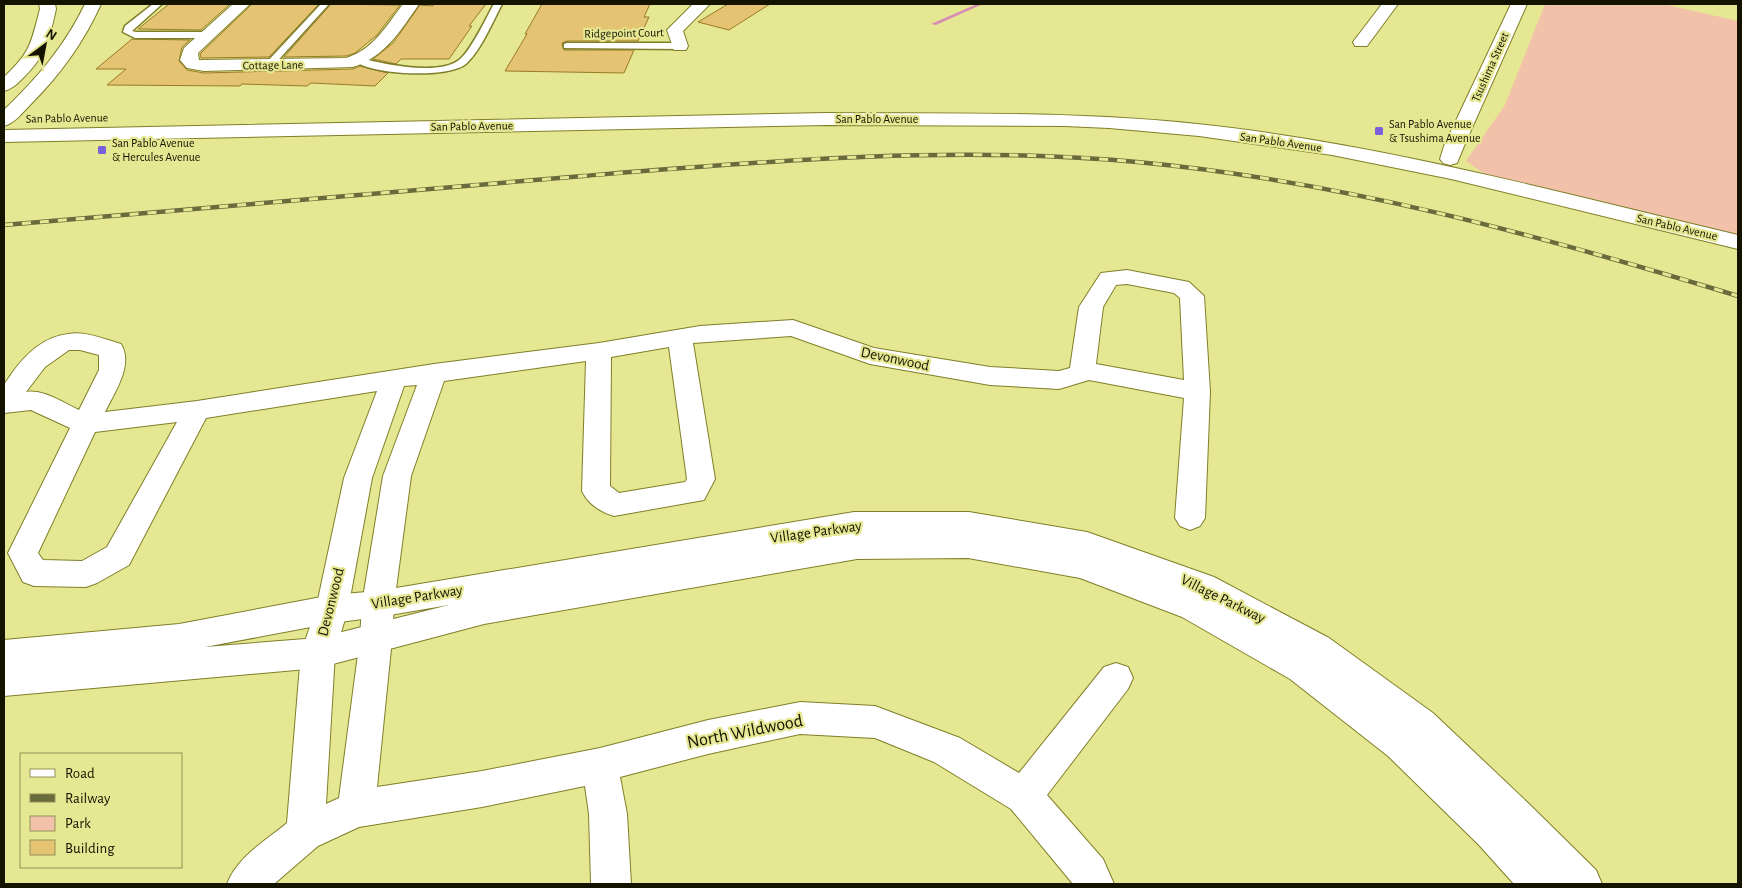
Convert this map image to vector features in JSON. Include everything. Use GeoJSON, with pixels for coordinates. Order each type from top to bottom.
{"type":"FeatureCollection","features":[{"type":"Feature","properties":{"kind":"street"},"geometry":{"type":"LineString","coordinates":[[4,86],[30,62],[40,42],[48,9],[47,4]]}},
{"type":"Feature","properties":{"kind":"street"},"geometry":{"type":"LineString","coordinates":[[4,123],[46,80],[85,22],[93,4]]}},
{"type":"Feature","properties":{"kind":"street","name":"Cottage Lane"},"geometry":{"type":"LineString","coordinates":[[242,4],[190,52],[189,60],[193,64],[204,66],[269,65],[346,63],[360,60],[375,51],[411,4]]}},
{"type":"Feature","properties":{"kind":"street"},"geometry":{"type":"LineString","coordinates":[[680,46],[675,30],[702,4]]}},
{"type":"Feature","properties":{"kind":"street"},"geometry":{"type":"LineString","coordinates":[[1361,42],[1390,4]]}},
{"type":"Feature","properties":{"kind":"street","name":"Tsushima Street"},"geometry":{"type":"LineString","coordinates":[[1450,159],[1454,146],[1519,4]]}},
{"type":"Feature","properties":{"kind":"street","name":"San Pablo Avenue"},"geometry":{"type":"LineString","coordinates":[[4,123],[842,108],[1120,110],[1246,123],[1333,136],[1450,159],[1738,226]]}},
{"type":"Feature","properties":{"kind":"street","name":"San Pablo Avenue"},"geometry":{"type":"LineString","coordinates":[[4,123],[826,119],[1065,120],[1102,122],[1199,130],[1332,149],[1451,173],[1738,242]]}},
{"type":"Feature","properties":{"kind":"street"},"geometry":{"type":"LineString","coordinates":[[1082,373],[1091,308],[1109,278],[1128,277],[1181,287],[1192,296],[1198,392],[1190,518]]}},
{"type":"Feature","properties":{"kind":"street","name":"Devonwood"},"geometry":{"type":"LineString","coordinates":[[86,424],[197,410],[434,373],[599,351],[700,334],[793,328],[870,356],[990,376],[1059,380],[1089,372],[1198,392]]}},
{"type":"Feature","properties":{"kind":"street"},"geometry":{"type":"LineString","coordinates":[[599,351],[596,490],[614,505],[694,492],[701,479],[680,337]]}},
{"type":"Feature","properties":{"kind":"street"},"geometry":{"type":"LineString","coordinates":[[4,404],[41,355],[63,342],[83,343],[112,350],[112,370],[23,553],[34,573],[86,574],[118,556],[197,410]]}},
{"type":"Feature","properties":{"kind":"street"},"geometry":{"type":"LineString","coordinates":[[356,809],[376,639],[378,604],[397,476],[434,373]]}},
{"type":"Feature","properties":{"kind":"street","name":"Devonwood"},"geometry":{"type":"LineString","coordinates":[[305,833],[318,653],[332,609],[358,478],[394,379]]}},
{"type":"Feature","properties":{"kind":"street"},"geometry":{"type":"LineString","coordinates":[[4,404],[34,400],[86,424]]}},
{"type":"Feature","properties":{"kind":"street","name":"Village Parkway"},"geometry":{"type":"LineString","coordinates":[[4,655],[179,638],[332,609],[378,604],[854,524],[969,524],[1087,544],[1203,586],[1316,648],[1421,726],[1515,816],[1582,884]]}},
{"type":"Feature","properties":{"kind":"street","name":"Village Parkway"},"geometry":{"type":"LineString","coordinates":[[4,681],[318,653],[484,610],[857,547],[968,546],[1082,566],[1193,607],[1302,668],[1400,744],[1492,832],[1540,884]]}},
{"type":"Feature","properties":{"kind":"street"},"geometry":{"type":"LineString","coordinates":[[1024,796],[1116,678]]}},
{"type":"Feature","properties":{"kind":"street","name":"North Wildwood"},"geometry":{"type":"LineString","coordinates":[[247,884],[256,874],[305,833],[356,809],[482,790],[600,765],[708,737],[800,718],[875,722],[947,750],[1024,796],[1090,873],[1094,884]]}},
{"type":"Feature","properties":{"kind":"street"},"geometry":{"type":"LineString","coordinates":[[600,765],[608,814],[612,884]]}},
{"type":"Feature","properties":{"kind":"lane"},"geometry":{"type":"LineString","coordinates":[[158,4],[128,28],[127,32],[135,35],[209,35]]}},
{"type":"Feature","properties":{"kind":"lane"},"geometry":{"type":"LineString","coordinates":[[269,65],[325,4]]}},
{"type":"Feature","properties":{"kind":"lane"},"geometry":{"type":"LineString","coordinates":[[360,60],[373,66],[399,69],[449,68],[463,62],[498,4]]}},
{"type":"Feature","properties":{"kind":"lane","name":"Ridgepoint Court"},"geometry":{"type":"LineString","coordinates":[[567,46],[680,46]]}},
{"type":"Feature","properties":{"kind":"green space"},"geometry":{"type":"Polygon","coordinates":[[[1545,4],[1663,4],[1738,21],[1738,240],[1502,186],[1466,161],[1505,105],[1545,4]]]}},
{"type":"Feature","properties":{"kind":"building"},"geometry":{"type":"Polygon","coordinates":[[[169,4],[230,4],[201,30],[138,29],[169,4]]]}},
{"type":"Feature","properties":{"kind":"building"},"geometry":{"type":"Polygon","coordinates":[[[252,4],[319,4],[269,57],[201,58],[200,54],[252,4]]]}},
{"type":"Feature","properties":{"kind":"building"},"geometry":{"type":"Polygon","coordinates":[[[331,4],[400,5],[377,35],[355,53],[346,56],[284,57],[331,4]]]}},
{"type":"Feature","properties":{"kind":"building"},"geometry":{"type":"Polygon","coordinates":[[[434,4],[486,4],[469,26],[472,26],[449,59],[401,59],[396,64],[373,59],[393,43],[420,5],[433,6],[434,4]]]}},
{"type":"Feature","properties":{"kind":"building"},"geometry":{"type":"Polygon","coordinates":[[[542,4],[650,4],[644,17],[649,17],[638,41],[567,41],[562,43],[564,50],[634,50],[624,73],[505,71],[542,4]]]}},
{"type":"Feature","properties":{"kind":"building"},"geometry":{"type":"Polygon","coordinates":[[[728,4],[770,4],[729,30],[698,22],[728,4]]]}},
{"type":"Feature","properties":{"kind":"building"},"geometry":{"type":"Polygon","coordinates":[[[132,39],[190,40],[182,47],[179,61],[187,70],[204,73],[353,69],[360,66],[388,73],[375,86],[311,83],[307,86],[242,84],[240,86],[107,85],[126,69],[96,69],[132,39]]]}},
{"type":"Feature","properties":{"kind":"waterway"},"geometry":{"type":"LineString","coordinates":[[934,24],[981,4]]}},
{"type":"Feature","properties":{"kind":"railway"},"geometry":{"type":"LineString","coordinates":[[4,225],[791,160],[929,155],[1068,157],[1137,162],[1214,171],[1366,197],[1516,232],[1738,296]]}},
{"type":"Feature","properties":{"kind":"place","name":"San Pablo Avenue & Tsushima Avenue"},"geometry":{"type":"Point","coordinates":[1379,131]}},
{"type":"Feature","properties":{"kind":"place","name":"San Pablo Avenue & Hercules Avenue"},"geometry":{"type":"Point","coordinates":[102,150]}}]}
